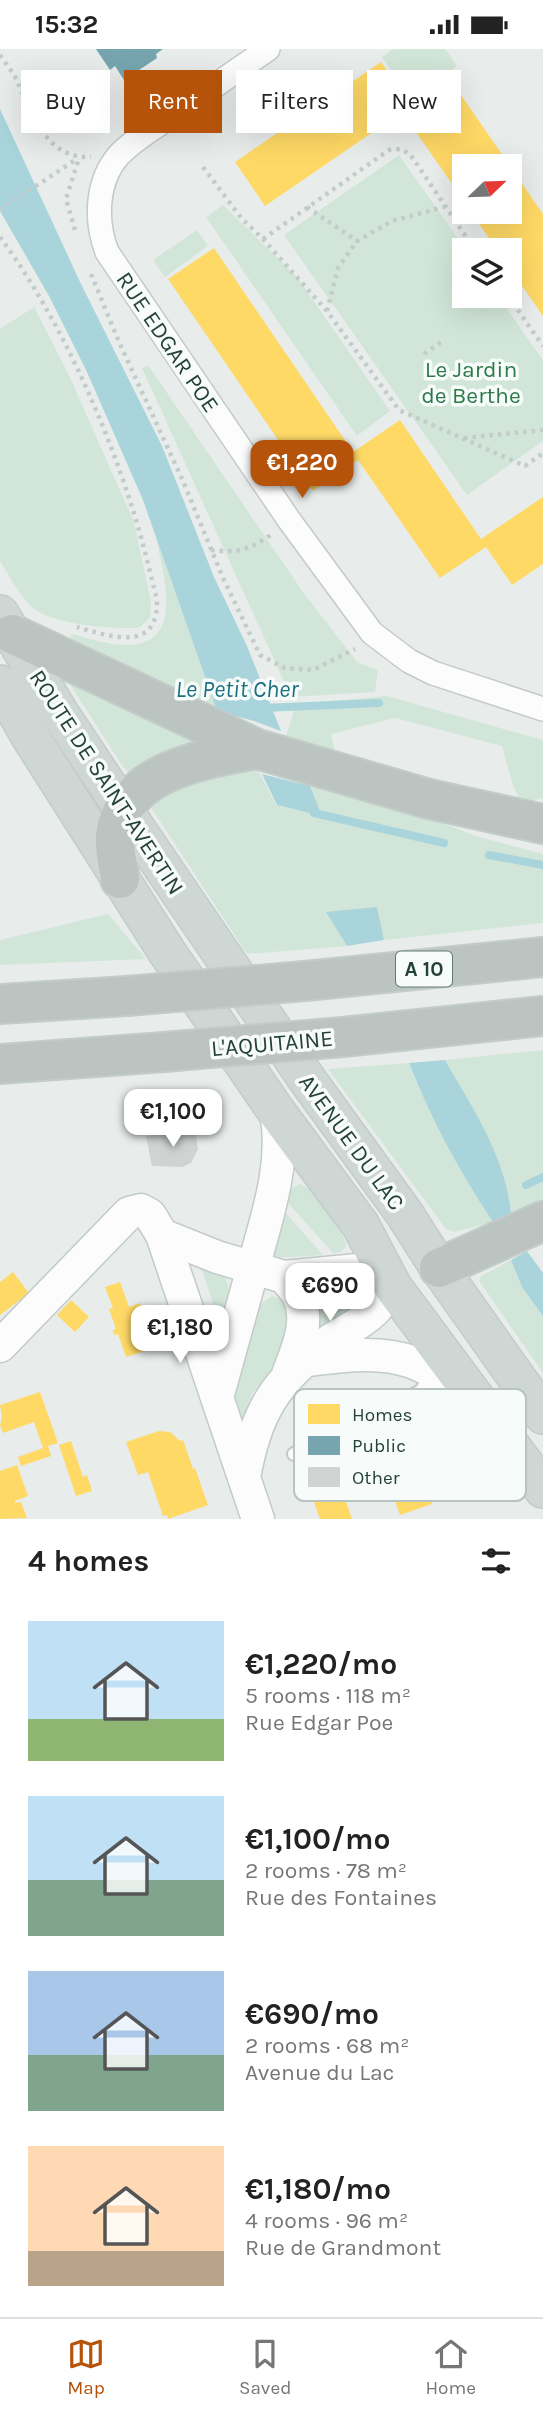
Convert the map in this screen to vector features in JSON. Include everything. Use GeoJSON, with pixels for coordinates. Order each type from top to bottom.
{"type":"FeatureCollection","features":[{"type":"Feature","properties":{"kind":"highway"},"geometry":{"type":"LineString","coordinates":[[6,624],[257,749],[429,799],[543,824]]}},
{"type":"Feature","properties":{"kind":"highway"},"geometry":{"type":"LineString","coordinates":[[120,879],[115,836],[124,809],[134,792],[164,775],[209,758],[257,749]]}},
{"type":"Feature","properties":{"kind":"highway","name":"A 10"},"geometry":{"type":"LineString","coordinates":[[0,1004],[305,981],[543,957]]}},
{"type":"Feature","properties":{"kind":"highway","name":"L'AQUITAINE"},"geometry":{"type":"LineString","coordinates":[[0,1064],[343,1037],[543,1016]]}},
{"type":"Feature","properties":{"kind":"highway"},"geometry":{"type":"LineString","coordinates":[[439,1268],[543,1221]]}},
{"type":"Feature","properties":{"kind":"main road","name":"ROUTE DE SAINT-AVERTIN"},"geometry":{"type":"LineString","coordinates":[[6,624],[59,712],[217,947]]}},
{"type":"Feature","properties":{"kind":"main road","name":"ROUTE DE SAINT-AVERTIN"},"geometry":{"type":"LineString","coordinates":[[0,684],[31,738],[166,951]]}},
{"type":"Feature","properties":{"kind":"main road","name":"AVENUE DU LAC"},"geometry":{"type":"LineString","coordinates":[[217,947],[525,1389]]}},
{"type":"Feature","properties":{"kind":"main road","name":"AVENUE DU LAC"},"geometry":{"type":"LineString","coordinates":[[166,951],[276,1111],[360,1226],[393,1287],[469,1389]]}},
{"type":"Feature","properties":{"kind":"main road"},"geometry":{"type":"LineString","coordinates":[[393,1287],[439,1268]]}},
{"type":"Feature","properties":{"kind":"main road","name":"AVENUE DU LAC"},"geometry":{"type":"LineString","coordinates":[[526,1391],[543,1415]]}},
{"type":"Feature","properties":{"kind":"main road","name":"AVENUE DU LAC"},"geometry":{"type":"LineString","coordinates":[[526,1466],[543,1489]]}},
{"type":"Feature","properties":{"kind":"street","name":"RUE EDGAR POE"},"geometry":{"type":"LineString","coordinates":[[261,51],[118,156],[109,170],[98,208],[102,239],[107,252],[289,520],[349,604],[378,638],[409,661],[433,673],[543,709]]}},
{"type":"Feature","properties":{"kind":"street"},"geometry":{"type":"LineString","coordinates":[[216,1402],[272,1198],[279,1160],[280,1133],[276,1111]]}},
{"type":"Feature","properties":{"kind":"street"},"geometry":{"type":"LineString","coordinates":[[1,1345],[129,1213],[141,1210],[150,1215],[162,1235],[206,1361],[216,1402],[258,1519]]}},
{"type":"Feature","properties":{"kind":"street"},"geometry":{"type":"LineString","coordinates":[[162,1235],[253,1269],[284,1277],[358,1270],[370,1273],[393,1287],[372,1313],[326,1343],[296,1369],[270,1397],[249,1448],[244,1478]]}},
{"type":"Feature","properties":{"kind":"street"},"geometry":{"type":"LineString","coordinates":[[284,1277],[299,1297],[303,1321],[296,1369]]}},
{"type":"Feature","properties":{"kind":"street"},"geometry":{"type":"LineString","coordinates":[[296,1369],[349,1355],[381,1356],[411,1362],[462,1389]]}},
{"type":"Feature","properties":{"kind":"lane"},"geometry":{"type":"LineString","coordinates":[[422,1389],[433,1373]]}},
{"type":"Feature","properties":{"kind":"path"},"geometry":{"type":"LineString","coordinates":[[0,55],[17,80],[31,115],[42,133],[59,149],[79,158]]}},
{"type":"Feature","properties":{"kind":"path"},"geometry":{"type":"LineString","coordinates":[[263,239],[389,150],[400,149],[410,154],[466,238]]}},
{"type":"Feature","properties":{"kind":"path"},"geometry":{"type":"LineString","coordinates":[[0,210],[79,158]]}},
{"type":"Feature","properties":{"kind":"path"},"geometry":{"type":"LineString","coordinates":[[77,235],[66,199],[79,158]]}},
{"type":"Feature","properties":{"kind":"path"},"geometry":{"type":"LineString","coordinates":[[203,167],[242,219],[327,311],[399,410],[525,466],[543,453]]}},
{"type":"Feature","properties":{"kind":"path"},"geometry":{"type":"LineString","coordinates":[[307,207],[357,241]]}},
{"type":"Feature","properties":{"kind":"path"},"geometry":{"type":"LineString","coordinates":[[327,311],[338,268],[357,241],[392,221],[444,207]]}},
{"type":"Feature","properties":{"kind":"path"},"geometry":{"type":"LineString","coordinates":[[0,237],[22,267],[97,413],[129,497],[158,600],[158,615],[153,626],[143,636],[128,638],[69,624]]}},
{"type":"Feature","properties":{"kind":"path"},"geometry":{"type":"LineString","coordinates":[[90,271],[211,550],[260,655],[285,668],[313,670],[378,638]]}},
{"type":"Feature","properties":{"kind":"path"},"geometry":{"type":"LineString","coordinates":[[516,308],[543,346]]}},
{"type":"Feature","properties":{"kind":"path"},"geometry":{"type":"LineString","coordinates":[[424,354],[441,342]]}},
{"type":"Feature","properties":{"kind":"path"},"geometry":{"type":"LineString","coordinates":[[463,438],[543,430]]}},
{"type":"Feature","properties":{"kind":"path"},"geometry":{"type":"LineString","coordinates":[[211,550],[233,552],[253,547],[289,520]]}},
{"type":"Feature","properties":{"kind":"green space"},"geometry":{"type":"Polygon","coordinates":[[[393,49],[445,49],[457,66],[452,70],[391,70],[382,57],[393,49]]]}},
{"type":"Feature","properties":{"kind":"green space","name":"Le Jardin de Berthe"},"geometry":{"type":"Polygon","coordinates":[[[399,155],[458,238],[452,238],[452,308],[506,308],[543,360],[543,441],[467,495],[284,235],[399,155]]]}},
{"type":"Feature","properties":{"kind":"green space"},"geometry":{"type":"Polygon","coordinates":[[[223,205],[297,277],[390,411],[357,436],[206,217],[223,205]]]}},
{"type":"Feature","properties":{"kind":"green space"},"geometry":{"type":"Polygon","coordinates":[[[197,230],[208,246],[165,277],[153,260],[197,230]]]}},
{"type":"Feature","properties":{"kind":"green space"},"geometry":{"type":"Polygon","coordinates":[[[34,307],[68,373],[134,522],[151,602],[150,618],[139,628],[86,625],[46,615],[25,600],[0,561],[0,329],[34,307]]]}},
{"type":"Feature","properties":{"kind":"green space"},"geometry":{"type":"Polygon","coordinates":[[[148,365],[303,592],[357,662],[378,670],[375,692],[291,697],[142,368],[148,365]]]}},
{"type":"Feature","properties":{"kind":"green space"},"geometry":{"type":"Polygon","coordinates":[[[156,537],[217,711],[78,647],[71,639],[71,634],[130,645],[147,641],[159,631],[166,602],[156,537]]]}},
{"type":"Feature","properties":{"kind":"green space"},"geometry":{"type":"Polygon","coordinates":[[[66,678],[199,739],[166,752],[129,773],[66,678]]]}},
{"type":"Feature","properties":{"kind":"green space"},"geometry":{"type":"Polygon","coordinates":[[[387,696],[543,740],[543,798],[532,801],[519,798],[502,746],[395,718],[331,734],[335,752],[286,736],[296,704],[387,696]]]}},
{"type":"Feature","properties":{"kind":"green space"},"geometry":{"type":"Polygon","coordinates":[[[257,768],[276,805],[322,816],[310,786],[316,789],[316,784],[432,819],[479,837],[543,854],[543,923],[384,940],[377,907],[327,913],[347,946],[247,954],[148,803],[181,783],[257,768]]]}},
{"type":"Feature","properties":{"kind":"green space"},"geometry":{"type":"Polygon","coordinates":[[[108,914],[146,959],[0,965],[0,940],[108,914]]]}},
{"type":"Feature","properties":{"kind":"green space"},"geometry":{"type":"Polygon","coordinates":[[[543,1050],[543,1201],[511,1214],[508,1193],[495,1153],[445,1060],[543,1050]]]}},
{"type":"Feature","properties":{"kind":"green space"},"geometry":{"type":"Polygon","coordinates":[[[409,1063],[447,1145],[493,1222],[454,1232],[446,1229],[328,1069],[409,1063]]]}},
{"type":"Feature","properties":{"kind":"green space"},"geometry":{"type":"Polygon","coordinates":[[[300,1184],[310,1189],[344,1238],[346,1246],[341,1252],[333,1253],[288,1203],[292,1188],[300,1184]]]}},
{"type":"Feature","properties":{"kind":"green space"},"geometry":{"type":"Polygon","coordinates":[[[285,1212],[323,1255],[273,1258],[285,1212]]]}},
{"type":"Feature","properties":{"kind":"green space"},"geometry":{"type":"Polygon","coordinates":[[[197,1256],[219,1270],[228,1284],[228,1305],[220,1323],[197,1256]]]}},
{"type":"Feature","properties":{"kind":"green space"},"geometry":{"type":"Polygon","coordinates":[[[511,1260],[522,1287],[543,1316],[543,1373],[479,1281],[481,1276],[511,1260]]]}},
{"type":"Feature","properties":{"kind":"green space"},"geometry":{"type":"Polygon","coordinates":[[[346,1283],[359,1303],[316,1330],[306,1286],[346,1283]]]}},
{"type":"Feature","properties":{"kind":"green space"},"geometry":{"type":"Polygon","coordinates":[[[272,1296],[283,1299],[292,1310],[278,1362],[253,1392],[239,1426],[234,1398],[238,1369],[256,1311],[272,1296]]]}},
{"type":"Feature","properties":{"kind":"water","name":"Le Petit Cher"},"geometry":{"type":"Polygon","coordinates":[[[0,109],[81,284],[162,446],[214,577],[247,646],[281,731],[217,711],[143,500],[87,372],[49,296],[0,211],[0,109]]]}},
{"type":"Feature","properties":{"kind":"water"},"geometry":{"type":"Polygon","coordinates":[[[262,774],[310,786],[322,816],[277,805],[262,774]]]}},
{"type":"Feature","properties":{"kind":"water"},"geometry":{"type":"Polygon","coordinates":[[[377,907],[384,940],[347,946],[326,912],[377,907]]]}},
{"type":"Feature","properties":{"kind":"water"},"geometry":{"type":"Polygon","coordinates":[[[445,1060],[487,1134],[503,1173],[511,1214],[493,1222],[447,1145],[409,1063],[445,1060]]]}},
{"type":"Feature","properties":{"kind":"water"},"geometry":{"type":"Polygon","coordinates":[[[527,1251],[543,1273],[543,1316],[522,1287],[511,1260],[527,1251]]]}},
{"type":"Feature","properties":{"kind":"building: Homes"},"geometry":{"type":"Polygon","coordinates":[[[381,62],[386,70],[369,70],[381,62]]]}},
{"type":"Feature","properties":{"kind":"building: Homes"},"geometry":{"type":"Polygon","coordinates":[[[367,72],[367,133],[371,133],[265,206],[235,162],[277,133],[353,133],[353,81],[367,72]]]}},
{"type":"Feature","properties":{"kind":"building: Homes"},"geometry":{"type":"Polygon","coordinates":[[[461,95],[502,154],[452,154],[452,184],[417,133],[461,133],[461,95]]]}},
{"type":"Feature","properties":{"kind":"building: Homes"},"geometry":{"type":"Polygon","coordinates":[[[522,184],[543,214],[543,316],[522,286],[522,238],[489,238],[479,224],[522,224],[522,184]]]}},
{"type":"Feature","properties":{"kind":"building: Homes"},"geometry":{"type":"Polygon","coordinates":[[[214,248],[353,452],[400,420],[481,539],[543,497],[543,564],[512,585],[486,547],[440,578],[358,460],[313,491],[168,279],[214,248]]]}},
{"type":"Feature","properties":{"kind":"building: Homes"},"geometry":{"type":"Polygon","coordinates":[[[13,1272],[29,1293],[0,1315],[0,1282],[13,1272]]]}},
{"type":"Feature","properties":{"kind":"building: Homes"},"geometry":{"type":"Polygon","coordinates":[[[120,1282],[129,1307],[140,1303],[151,1337],[141,1340],[145,1351],[126,1357],[118,1334],[114,1335],[113,1330],[116,1329],[109,1309],[113,1308],[105,1287],[120,1282]]]}},
{"type":"Feature","properties":{"kind":"building: Homes"},"geometry":{"type":"Polygon","coordinates":[[[71,1300],[89,1317],[75,1332],[57,1315],[71,1300]]]}},
{"type":"Feature","properties":{"kind":"building: Homes"},"geometry":{"type":"Polygon","coordinates":[[[40,1392],[58,1443],[48,1446],[51,1456],[21,1466],[18,1457],[43,1448],[34,1422],[3,1433],[0,1425],[0,1405],[40,1392]]]}},
{"type":"Feature","properties":{"kind":"building: Homes"},"geometry":{"type":"Polygon","coordinates":[[[159,1431],[170,1432],[180,1441],[183,1440],[208,1505],[168,1519],[167,1515],[163,1516],[148,1472],[138,1475],[126,1442],[159,1431]]]}},
{"type":"Feature","properties":{"kind":"building: Homes"},"geometry":{"type":"Polygon","coordinates":[[[71,1441],[83,1477],[87,1475],[92,1491],[76,1496],[59,1445],[71,1441]]]}},
{"type":"Feature","properties":{"kind":"building: Homes"},"geometry":{"type":"Polygon","coordinates":[[[17,1465],[28,1496],[15,1503],[21,1502],[27,1518],[0,1519],[0,1471],[17,1465]]]}},
{"type":"Feature","properties":{"kind":"building: Homes"},"geometry":{"type":"Polygon","coordinates":[[[314,1501],[346,1501],[352,1519],[320,1519],[314,1501]]]}},
{"type":"Feature","properties":{"kind":"building: Homes"},"geometry":{"type":"Polygon","coordinates":[[[395,1501],[431,1501],[432,1504],[400,1515],[395,1501]]]}},
{"type":"Feature","properties":{"kind":"building: Public"},"geometry":{"type":"Polygon","coordinates":[[[96,49],[163,49],[156,54],[157,58],[139,70],[124,70],[124,80],[115,66],[110,70],[96,49]]]}},
{"type":"Feature","properties":{"kind":"building: Other"},"geometry":{"type":"Polygon","coordinates":[[[195,1129],[198,1149],[191,1163],[182,1167],[152,1166],[146,1136],[195,1129]]]}},
{"type":"Feature","properties":{"kind":"waterway"},"geometry":{"type":"LineString","coordinates":[[263,708],[379,703]]}},
{"type":"Feature","properties":{"kind":"waterway"},"geometry":{"type":"LineString","coordinates":[[314,813],[444,843]]}},
{"type":"Feature","properties":{"kind":"waterway"},"geometry":{"type":"LineString","coordinates":[[489,855],[543,865]]}},
{"type":"Feature","properties":{"kind":"waterway"},"geometry":{"type":"LineString","coordinates":[[526,1185],[543,1177]]}}]}
